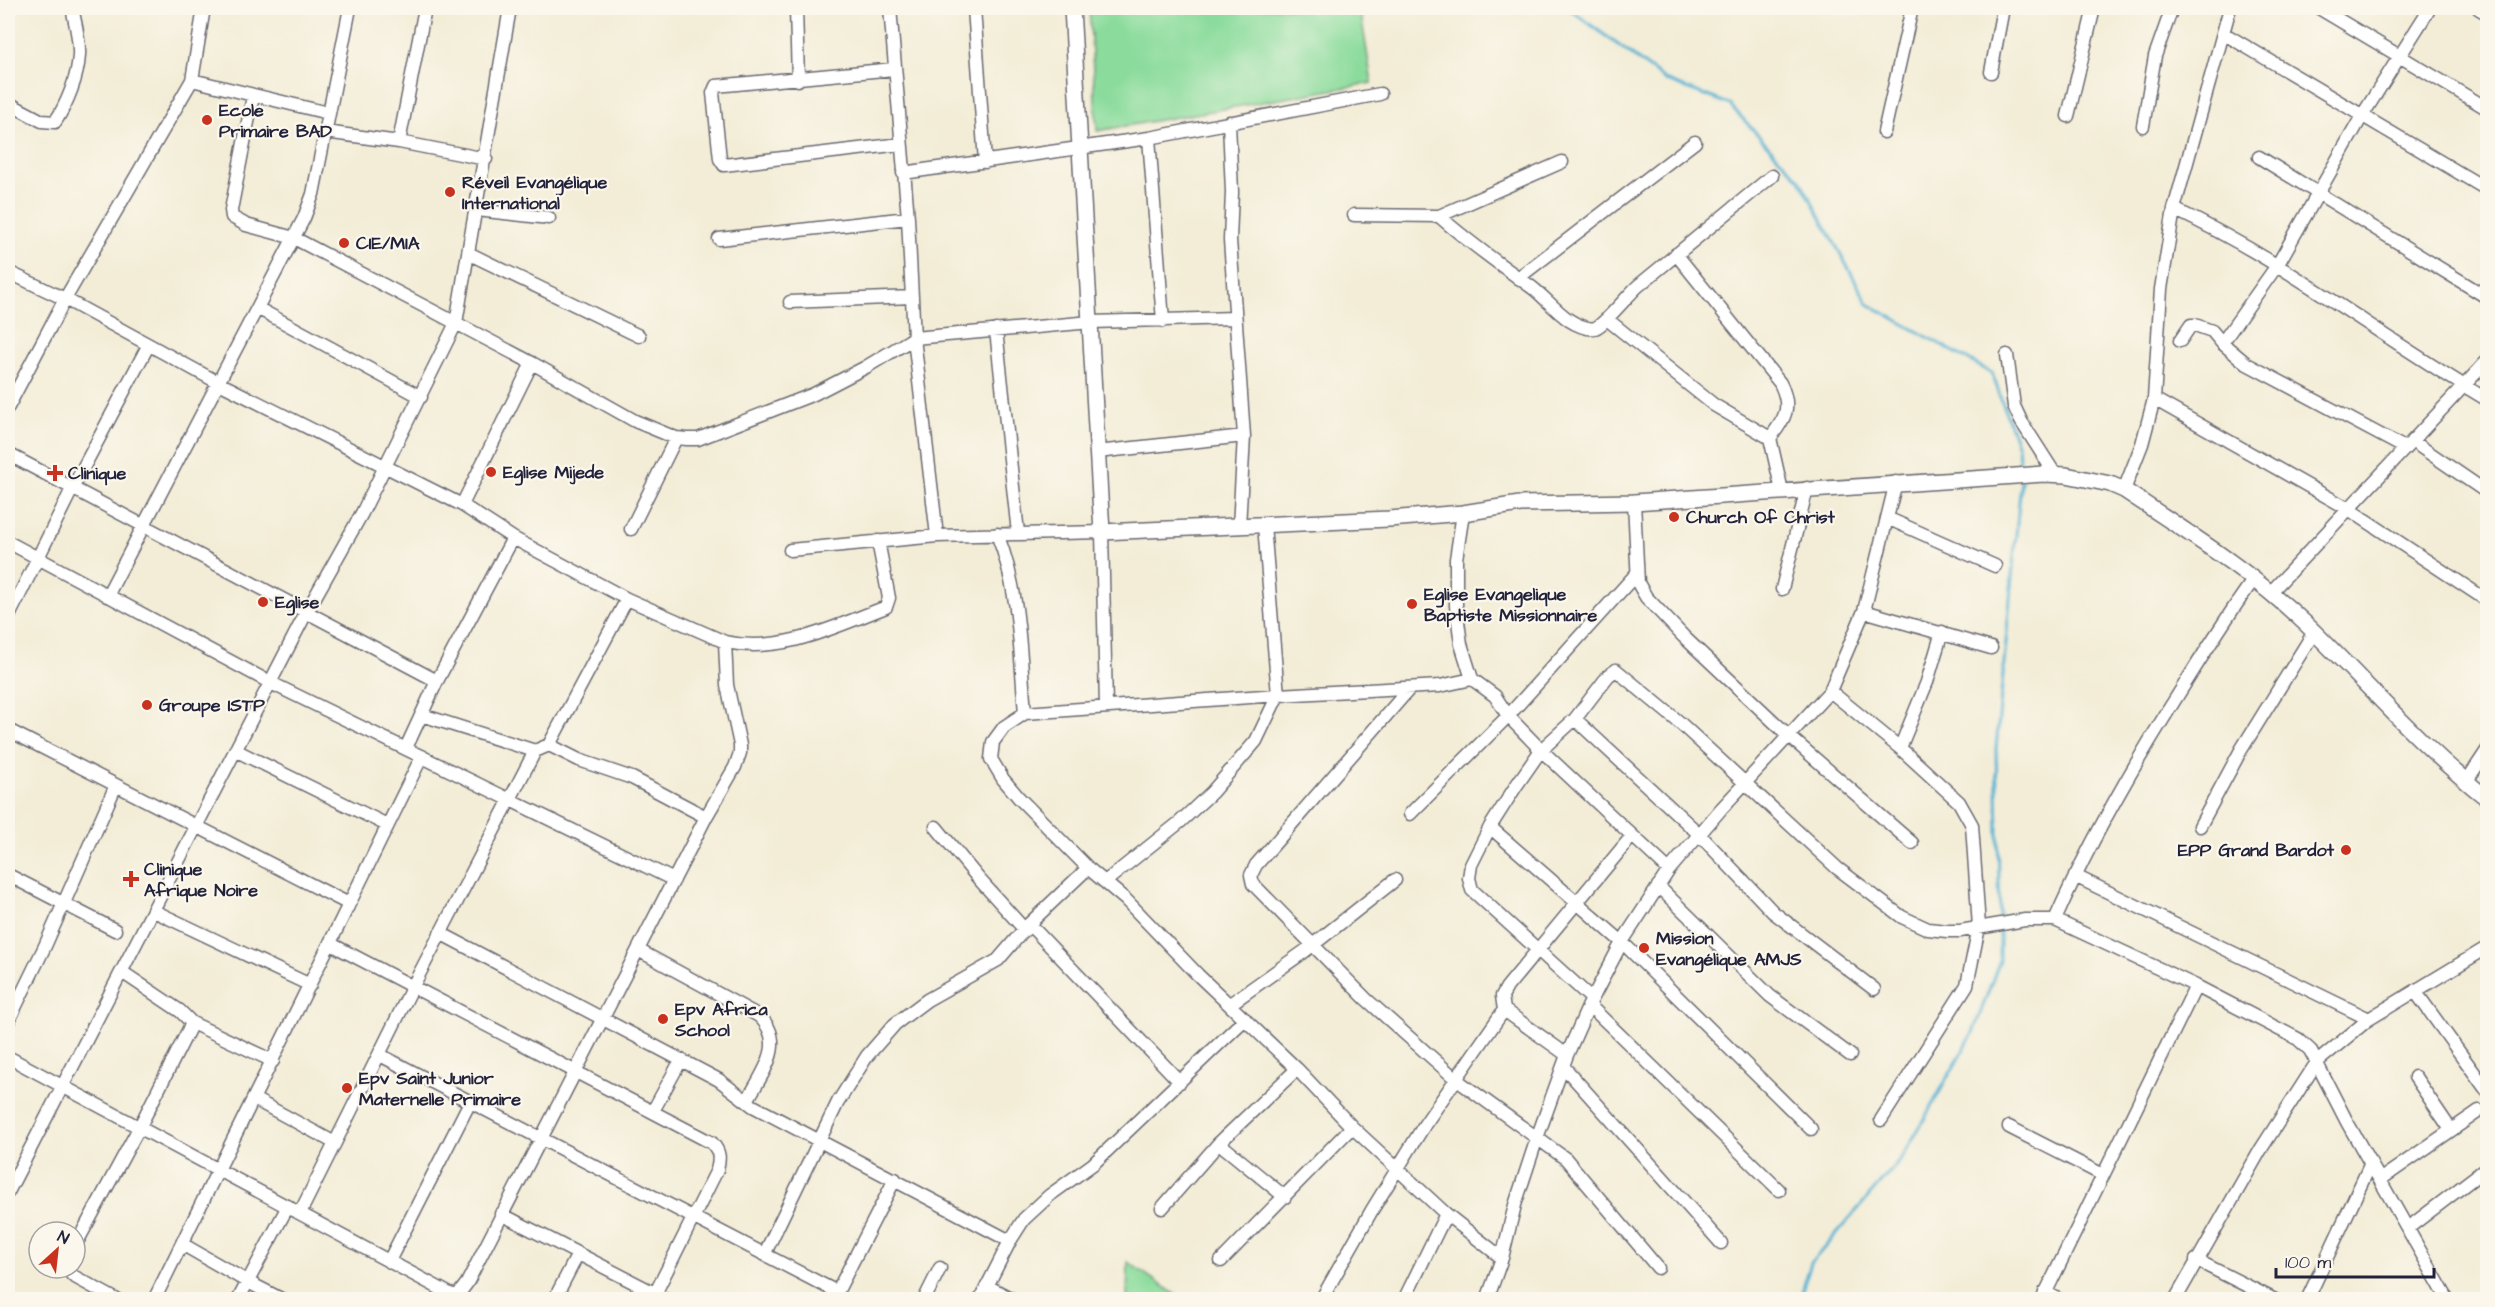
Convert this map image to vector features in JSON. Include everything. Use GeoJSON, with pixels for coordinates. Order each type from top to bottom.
{"type":"FeatureCollection","features":[{"type":"Feature","properties":{"kind":"street"},"geometry":{"type":"LineString","coordinates":[[8,103],[42,121],[55,122],[77,70],[80,53],[72,8]]}},
{"type":"Feature","properties":{"kind":"street"},"geometry":{"type":"LineString","coordinates":[[8,407],[65,299],[192,80],[204,8]]}},
{"type":"Feature","properties":{"kind":"street"},"geometry":{"type":"LineString","coordinates":[[108,596],[259,309],[311,200],[350,8]]}},
{"type":"Feature","properties":{"kind":"street"},"geometry":{"type":"LineString","coordinates":[[399,142],[425,8]]}},
{"type":"Feature","properties":{"kind":"street"},"geometry":{"type":"LineString","coordinates":[[8,1192],[306,613],[362,513],[456,323],[470,254],[510,8]]}},
{"type":"Feature","properties":{"kind":"street"},"geometry":{"type":"LineString","coordinates":[[796,8],[798,80]]}},
{"type":"Feature","properties":{"kind":"street"},"geometry":{"type":"LineString","coordinates":[[890,8],[908,218],[914,338],[937,536]]}},
{"type":"Feature","properties":{"kind":"street"},"geometry":{"type":"LineString","coordinates":[[974,8],[985,162]]}},
{"type":"Feature","properties":{"kind":"street"},"geometry":{"type":"LineString","coordinates":[[1072,8],[1078,150],[1091,322],[1102,532],[1106,706]]}},
{"type":"Feature","properties":{"kind":"street"},"geometry":{"type":"LineString","coordinates":[[1884,132],[1912,8]]}},
{"type":"Feature","properties":{"kind":"street"},"geometry":{"type":"LineString","coordinates":[[1990,72],[2003,8]]}},
{"type":"Feature","properties":{"kind":"street"},"geometry":{"type":"LineString","coordinates":[[2068,116],[2094,8]]}},
{"type":"Feature","properties":{"kind":"street"},"geometry":{"type":"LineString","coordinates":[[2143,126],[2155,56],[2172,8]]}},
{"type":"Feature","properties":{"kind":"street"},"geometry":{"type":"LineString","coordinates":[[2124,490],[2142,444],[2154,399],[2161,289],[2174,208],[2230,8]]}},
{"type":"Feature","properties":{"kind":"street"},"geometry":{"type":"LineString","coordinates":[[2319,8],[2487,109]]}},
{"type":"Feature","properties":{"kind":"street"},"geometry":{"type":"LineString","coordinates":[[2222,343],[2278,264],[2362,116],[2430,8]]}},
{"type":"Feature","properties":{"kind":"street"},"geometry":{"type":"LineString","coordinates":[[2478,8],[2487,14]]}},
{"type":"Feature","properties":{"kind":"street"},"geometry":{"type":"LineString","coordinates":[[2223,33],[2487,190]]}},
{"type":"Feature","properties":{"kind":"street"},"geometry":{"type":"LineString","coordinates":[[894,69],[798,80],[716,86],[713,89],[721,163],[724,165],[901,144]]}},
{"type":"Feature","properties":{"kind":"street"},"geometry":{"type":"LineString","coordinates":[[192,80],[328,113]]}},
{"type":"Feature","properties":{"kind":"street"},"geometry":{"type":"LineString","coordinates":[[903,173],[1078,150],[1380,94]]}},
{"type":"Feature","properties":{"kind":"street"},"geometry":{"type":"LineString","coordinates":[[253,96],[231,210],[232,217],[246,225],[294,238],[532,363],[635,421],[676,438],[698,438],[814,394],[866,367],[914,338],[1091,322],[1235,318]]}},
{"type":"Feature","properties":{"kind":"street"},"geometry":{"type":"LineString","coordinates":[[1229,122],[1232,199],[1230,240],[1244,436],[1239,527]]}},
{"type":"Feature","properties":{"kind":"street"},"geometry":{"type":"LineString","coordinates":[[325,132],[399,142],[486,159]]}},
{"type":"Feature","properties":{"kind":"street"},"geometry":{"type":"LineString","coordinates":[[1149,138],[1163,321]]}},
{"type":"Feature","properties":{"kind":"street"},"geometry":{"type":"LineString","coordinates":[[1518,278],[1695,142]]}},
{"type":"Feature","properties":{"kind":"street"},"geometry":{"type":"LineString","coordinates":[[2259,157],[2487,298]]}},
{"type":"Feature","properties":{"kind":"street"},"geometry":{"type":"LineString","coordinates":[[1354,215],[1439,216],[1562,162]]}},
{"type":"Feature","properties":{"kind":"street"},"geometry":{"type":"LineString","coordinates":[[1439,216],[1471,245],[1518,278],[1570,320],[1582,327],[1595,328],[1608,320],[1621,302],[1676,254],[1772,176]]}},
{"type":"Feature","properties":{"kind":"street"},"geometry":{"type":"LineString","coordinates":[[2174,208],[2278,264],[2487,400]]}},
{"type":"Feature","properties":{"kind":"street"},"geometry":{"type":"LineString","coordinates":[[477,210],[549,218]]}},
{"type":"Feature","properties":{"kind":"street"},"geometry":{"type":"LineString","coordinates":[[720,239],[908,218]]}},
{"type":"Feature","properties":{"kind":"street"},"geometry":{"type":"LineString","coordinates":[[470,254],[639,336]]}},
{"type":"Feature","properties":{"kind":"street"},"geometry":{"type":"LineString","coordinates":[[1676,254],[1780,382],[1787,396],[1787,410],[1770,438],[1782,491]]}},
{"type":"Feature","properties":{"kind":"street"},"geometry":{"type":"LineString","coordinates":[[8,272],[65,299],[219,383],[462,505],[513,538],[627,599],[725,642],[764,647],[788,643],[886,607],[889,598],[878,541]]}},
{"type":"Feature","properties":{"kind":"street"},"geometry":{"type":"LineString","coordinates":[[790,302],[912,297]]}},
{"type":"Feature","properties":{"kind":"street"},"geometry":{"type":"LineString","coordinates":[[259,309],[421,397]]}},
{"type":"Feature","properties":{"kind":"street"},"geometry":{"type":"LineString","coordinates":[[1608,320],[1714,405],[1770,438]]}},
{"type":"Feature","properties":{"kind":"street"},"geometry":{"type":"LineString","coordinates":[[2180,341],[2191,325],[2212,331],[2222,343],[2247,364],[2409,445],[2487,493]]}},
{"type":"Feature","properties":{"kind":"street"},"geometry":{"type":"LineString","coordinates":[[996,330],[1018,533]]}},
{"type":"Feature","properties":{"kind":"street"},"geometry":{"type":"LineString","coordinates":[[8,618],[72,489],[148,346]]}},
{"type":"Feature","properties":{"kind":"street"},"geometry":{"type":"LineString","coordinates":[[2007,355],[2014,406],[2055,474]]}},
{"type":"Feature","properties":{"kind":"street"},"geometry":{"type":"LineString","coordinates":[[2271,592],[2487,360]]}},
{"type":"Feature","properties":{"kind":"street"},"geometry":{"type":"LineString","coordinates":[[462,505],[532,363]]}},
{"type":"Feature","properties":{"kind":"street"},"geometry":{"type":"LineString","coordinates":[[2154,399],[2347,508],[2487,601]]}},
{"type":"Feature","properties":{"kind":"street"},"geometry":{"type":"LineString","coordinates":[[1097,452],[1244,436]]}},
{"type":"Feature","properties":{"kind":"street"},"geometry":{"type":"LineString","coordinates":[[631,529],[676,438]]}},
{"type":"Feature","properties":{"kind":"street"},"geometry":{"type":"LineString","coordinates":[[8,454],[437,681]]}},
{"type":"Feature","properties":{"kind":"street"},"geometry":{"type":"LineString","coordinates":[[790,550],[937,536],[1239,527],[1463,513],[1520,504],[1634,502],[1896,482],[2055,474],[2110,484],[2124,490],[2254,579],[2314,632],[2424,743],[2487,798]]}},
{"type":"Feature","properties":{"kind":"street"},"geometry":{"type":"LineString","coordinates":[[1487,1299],[1502,1258],[1515,1205],[1537,1138],[1565,1061],[1590,1002],[1622,942],[1669,870],[1830,691],[1864,611],[1896,482]]}},
{"type":"Feature","properties":{"kind":"street"},"geometry":{"type":"LineString","coordinates":[[1782,589],[1807,488]]}},
{"type":"Feature","properties":{"kind":"street"},"geometry":{"type":"LineString","coordinates":[[1634,502],[1638,583],[1646,597],[1684,637],[1790,737],[1912,843]]}},
{"type":"Feature","properties":{"kind":"street"},"geometry":{"type":"LineString","coordinates":[[1463,513],[1455,559],[1456,606],[1461,644],[1472,679],[1495,696],[1508,716],[1541,750],[1669,870]]}},
{"type":"Feature","properties":{"kind":"street"},"geometry":{"type":"LineString","coordinates":[[1887,518],[1995,566]]}},
{"type":"Feature","properties":{"kind":"street"},"geometry":{"type":"LineString","coordinates":[[1106,882],[1180,822],[1212,792],[1256,741],[1278,695],[1264,525]]}},
{"type":"Feature","properties":{"kind":"street"},"geometry":{"type":"LineString","coordinates":[[997,534],[1009,566],[1015,598],[1025,713]]}},
{"type":"Feature","properties":{"kind":"street"},"geometry":{"type":"LineString","coordinates":[[406,748],[437,681],[513,538]]}},
{"type":"Feature","properties":{"kind":"street"},"geometry":{"type":"LineString","coordinates":[[8,542],[271,683],[674,880]]}},
{"type":"Feature","properties":{"kind":"street"},"geometry":{"type":"LineString","coordinates":[[1410,814],[1508,716],[1637,573]]}},
{"type":"Feature","properties":{"kind":"street"},"geometry":{"type":"LineString","coordinates":[[2055,920],[2075,876],[2133,767],[2227,617],[2254,579]]}},
{"type":"Feature","properties":{"kind":"street"},"geometry":{"type":"LineString","coordinates":[[300,1213],[413,986],[535,751],[549,745],[627,599]]}},
{"type":"Feature","properties":{"kind":"street"},"geometry":{"type":"LineString","coordinates":[[1864,611],[1991,648]]}},
{"type":"Feature","properties":{"kind":"street"},"geometry":{"type":"LineString","coordinates":[[2200,826],[2241,750],[2314,632]]}},
{"type":"Feature","properties":{"kind":"street"},"geometry":{"type":"LineString","coordinates":[[1900,748],[1927,682],[1942,633]]}},
{"type":"Feature","properties":{"kind":"street"},"geometry":{"type":"LineString","coordinates":[[8,1057],[457,1297],[467,1283],[705,817],[735,767],[740,745],[727,686],[725,642]]}},
{"type":"Feature","properties":{"kind":"street"},"geometry":{"type":"LineString","coordinates":[[1779,1190],[1538,950],[1472,890],[1469,878],[1471,866],[1490,827],[1541,750],[1575,719],[1612,672],[1620,671],[1746,782],[1837,868],[1902,917],[1928,929],[1960,931],[2025,920],[2055,920],[2196,986],[2298,1039],[2310,1050],[2448,1299]]}},
{"type":"Feature","properties":{"kind":"street"},"geometry":{"type":"LineString","coordinates":[[1472,679],[1440,686],[1025,713],[1004,728],[993,742],[991,759],[1003,779],[1019,798],[1297,1070],[1352,1127],[1446,1214],[1502,1258]]}},
{"type":"Feature","properties":{"kind":"street"},"geometry":{"type":"LineString","coordinates":[[1410,688],[1252,870],[1253,884],[1366,999],[1457,1080],[1566,1159],[1658,1268]]}},
{"type":"Feature","properties":{"kind":"street"},"geometry":{"type":"LineString","coordinates":[[1830,691],[1900,748],[1959,802],[1972,825],[1979,927],[1967,985],[1881,1120]]}},
{"type":"Feature","properties":{"kind":"street"},"geometry":{"type":"LineString","coordinates":[[422,715],[535,751]]}},
{"type":"Feature","properties":{"kind":"street"},"geometry":{"type":"LineString","coordinates":[[1575,719],[1699,834],[1773,912],[1874,989]]}},
{"type":"Feature","properties":{"kind":"street"},"geometry":{"type":"LineString","coordinates":[[8,730],[350,904]]}},
{"type":"Feature","properties":{"kind":"street"},"geometry":{"type":"LineString","coordinates":[[549,745],[579,760],[625,775],[705,817]]}},
{"type":"Feature","properties":{"kind":"street"},"geometry":{"type":"LineString","coordinates":[[2466,782],[2487,749]]}},
{"type":"Feature","properties":{"kind":"street"},"geometry":{"type":"LineString","coordinates":[[235,750],[387,825]]}},
{"type":"Feature","properties":{"kind":"street"},"geometry":{"type":"LineString","coordinates":[[154,1299],[422,756]]}},
{"type":"Feature","properties":{"kind":"street"},"geometry":{"type":"LineString","coordinates":[[8,1022],[116,785]]}},
{"type":"Feature","properties":{"kind":"street"},"geometry":{"type":"LineString","coordinates":[[936,826],[978,878],[1180,1082]]}},
{"type":"Feature","properties":{"kind":"street"},"geometry":{"type":"LineString","coordinates":[[1490,827],[1622,942],[1812,1129]]}},
{"type":"Feature","properties":{"kind":"street"},"geometry":{"type":"LineString","coordinates":[[1632,836],[1507,987],[1502,996],[1504,1010],[1565,1061],[1721,1243]]}},
{"type":"Feature","properties":{"kind":"street"},"geometry":{"type":"LineString","coordinates":[[765,1253],[850,1082],[890,1029],[927,1000],[998,960],[1027,927],[1088,868]]}},
{"type":"Feature","properties":{"kind":"street"},"geometry":{"type":"LineString","coordinates":[[8,875],[115,930]]}},
{"type":"Feature","properties":{"kind":"street"},"geometry":{"type":"LineString","coordinates":[[2075,876],[2369,1019]]}},
{"type":"Feature","properties":{"kind":"street"},"geometry":{"type":"LineString","coordinates":[[1230,1004],[1313,944],[1395,880]]}},
{"type":"Feature","properties":{"kind":"street"},"geometry":{"type":"LineString","coordinates":[[1658,886],[1770,996],[1850,1054]]}},
{"type":"Feature","properties":{"kind":"street"},"geometry":{"type":"LineString","coordinates":[[154,911],[310,986]]}},
{"type":"Feature","properties":{"kind":"street"},"geometry":{"type":"LineString","coordinates":[[440,933],[730,1086],[747,1101],[819,1141],[1010,1241]]}},
{"type":"Feature","properties":{"kind":"street"},"geometry":{"type":"LineString","coordinates":[[331,944],[575,1073],[653,1111],[712,1143],[718,1149],[720,1157],[717,1170],[653,1296]]}},
{"type":"Feature","properties":{"kind":"street"},"geometry":{"type":"LineString","coordinates":[[638,950],[759,1016],[769,1025],[773,1037],[771,1054],[747,1101]]}},
{"type":"Feature","properties":{"kind":"street"},"geometry":{"type":"LineString","coordinates":[[2175,1299],[2260,1149],[2316,1062],[2369,1019],[2486,952]]}},
{"type":"Feature","properties":{"kind":"street"},"geometry":{"type":"LineString","coordinates":[[122,972],[180,1011],[192,1023],[273,1061]]}},
{"type":"Feature","properties":{"kind":"street"},"geometry":{"type":"LineString","coordinates":[[2060,1299],[2044,1296],[2196,986]]}},
{"type":"Feature","properties":{"kind":"street"},"geometry":{"type":"LineString","coordinates":[[2415,991],[2487,1092]]}},
{"type":"Feature","properties":{"kind":"street"},"geometry":{"type":"LineString","coordinates":[[1321,1299],[1397,1168],[1504,1010]]}},
{"type":"Feature","properties":{"kind":"street"},"geometry":{"type":"LineString","coordinates":[[980,1299],[1010,1241],[1024,1220],[1050,1195],[1093,1164],[1245,1019]]}},
{"type":"Feature","properties":{"kind":"street"},"geometry":{"type":"LineString","coordinates":[[87,1224],[192,1023]]}},
{"type":"Feature","properties":{"kind":"street"},"geometry":{"type":"LineString","coordinates":[[380,1055],[539,1139],[765,1253],[835,1296],[895,1179]]}},
{"type":"Feature","properties":{"kind":"street"},"geometry":{"type":"LineString","coordinates":[[653,1111],[681,1060]]}},
{"type":"Feature","properties":{"kind":"street"},"geometry":{"type":"LineString","coordinates":[[1162,1208],[1219,1143],[1297,1070]]}},
{"type":"Feature","properties":{"kind":"street"},"geometry":{"type":"LineString","coordinates":[[2415,1077],[2451,1130]]}},
{"type":"Feature","properties":{"kind":"street"},"geometry":{"type":"LineString","coordinates":[[254,1099],[335,1143]]}},
{"type":"Feature","properties":{"kind":"street"},"geometry":{"type":"LineString","coordinates":[[389,1261],[470,1102]]}},
{"type":"Feature","properties":{"kind":"street"},"geometry":{"type":"LineString","coordinates":[[2381,1179],[2479,1111]]}},
{"type":"Feature","properties":{"kind":"street"},"geometry":{"type":"LineString","coordinates":[[1221,1261],[1352,1127]]}},
{"type":"Feature","properties":{"kind":"street"},"geometry":{"type":"LineString","coordinates":[[2009,1127],[2103,1175]]}},
{"type":"Feature","properties":{"kind":"street"},"geometry":{"type":"LineString","coordinates":[[1219,1143],[1285,1197]]}},
{"type":"Feature","properties":{"kind":"street"},"geometry":{"type":"LineString","coordinates":[[2307,1299],[2371,1162]]}},
{"type":"Feature","properties":{"kind":"street"},"geometry":{"type":"LineString","coordinates":[[2408,1228],[2487,1167]]}},
{"type":"Feature","properties":{"kind":"street"},"geometry":{"type":"LineString","coordinates":[[238,1299],[288,1206]]}},
{"type":"Feature","properties":{"kind":"street"},"geometry":{"type":"LineString","coordinates":[[501,1214],[653,1296],[668,1299]]}},
{"type":"Feature","properties":{"kind":"street"},"geometry":{"type":"LineString","coordinates":[[1404,1299],[1446,1214]]}},
{"type":"Feature","properties":{"kind":"street"},"geometry":{"type":"LineString","coordinates":[[182,1244],[248,1282],[284,1299]]}},
{"type":"Feature","properties":{"kind":"street"},"geometry":{"type":"LineString","coordinates":[[554,1299],[578,1254]]}},
{"type":"Feature","properties":{"kind":"street"},"geometry":{"type":"LineString","coordinates":[[2196,1260],[2275,1299]]}},
{"type":"Feature","properties":{"kind":"street"},"geometry":{"type":"LineString","coordinates":[[924,1299],[940,1268]]}},
{"type":"Feature","properties":{"kind":"street"},"geometry":{"type":"LineString","coordinates":[[81,1280],[117,1299]]}},
{"type":"Feature","properties":{"kind":"street"},"geometry":{"type":"LineString","coordinates":[[987,1286],[1014,1299]]}},
{"type":"Feature","properties":{"kind":"green space"},"geometry":{"type":"Polygon","coordinates":[[[1089,8],[1360,8],[1372,83],[1097,131],[1089,8]]]}},
{"type":"Feature","properties":{"kind":"green space"},"geometry":{"type":"Polygon","coordinates":[[[1128,1262],[1182,1299],[1127,1299],[1128,1262]]]}},
{"type":"Feature","properties":{"kind":"waterway"},"geometry":{"type":"LineString","coordinates":[[1568,8],[1667,81],[1729,104],[1800,180],[1868,304],[1992,373],[2018,447],[2020,471]]}},
{"type":"Feature","properties":{"kind":"waterway"},"geometry":{"type":"LineString","coordinates":[[2000,920],[1996,749],[2021,481]]}},
{"type":"Feature","properties":{"kind":"waterway"},"geometry":{"type":"LineString","coordinates":[[1799,1300],[1811,1263],[1902,1158],[1973,1033],[2000,960],[2000,926]]}},
{"type":"Feature","properties":{"kind":"place","name":"Ecole Primaire BAD"},"geometry":{"type":"Point","coordinates":[207,120]}},
{"type":"Feature","properties":{"kind":"place","name":"Réveil Evangélique International"},"geometry":{"type":"Point","coordinates":[450,192]}},
{"type":"Feature","properties":{"kind":"place","name":"CIE/MIA"},"geometry":{"type":"Point","coordinates":[344,243]}},
{"type":"Feature","properties":{"kind":"place","name":"Eglise Mijede"},"geometry":{"type":"Point","coordinates":[491,472]}},
{"type":"Feature","properties":{"kind":"place","name":"Clinique"},"geometry":{"type":"Point","coordinates":[55,473]}},
{"type":"Feature","properties":{"kind":"place","name":"Church Of Christ"},"geometry":{"type":"Point","coordinates":[1674,517]}},
{"type":"Feature","properties":{"kind":"place","name":"Eglise"},"geometry":{"type":"Point","coordinates":[263,602]}},
{"type":"Feature","properties":{"kind":"place","name":"Eglise Evangelique Baptiste Missionnaire"},"geometry":{"type":"Point","coordinates":[1412,604]}},
{"type":"Feature","properties":{"kind":"place","name":"Groupe ISTP"},"geometry":{"type":"Point","coordinates":[147,705]}},
{"type":"Feature","properties":{"kind":"place","name":"EPP Grand Bardot"},"geometry":{"type":"Point","coordinates":[2346,850]}},
{"type":"Feature","properties":{"kind":"place","name":"Clinique Afrique Noire"},"geometry":{"type":"Point","coordinates":[131,879]}},
{"type":"Feature","properties":{"kind":"place","name":"Mission Evangélique AMJS"},"geometry":{"type":"Point","coordinates":[1644,948]}},
{"type":"Feature","properties":{"kind":"place","name":"Epv Africa School"},"geometry":{"type":"Point","coordinates":[663,1019]}},
{"type":"Feature","properties":{"kind":"place","name":"Epv Saint Junior Maternelle Primaire"},"geometry":{"type":"Point","coordinates":[347,1088]}}]}
